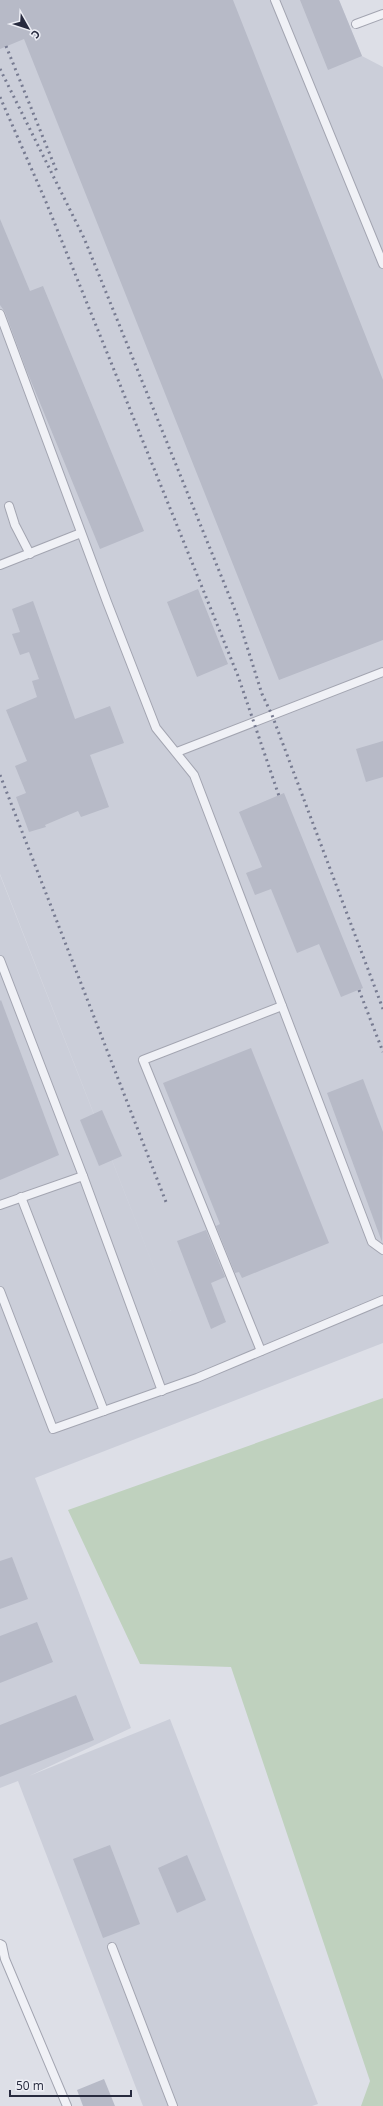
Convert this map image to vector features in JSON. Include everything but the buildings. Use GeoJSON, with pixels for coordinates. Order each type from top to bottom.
{"type":"FeatureCollection","features":[{"type":"Feature","properties":{"kind":"lane"},"geometry":{"type":"LineString","coordinates":[[275,0],[383,264]]}},
{"type":"Feature","properties":{"kind":"lane"},"geometry":{"type":"LineString","coordinates":[[356,24],[383,14]]}},
{"type":"Feature","properties":{"kind":"lane"},"geometry":{"type":"LineString","coordinates":[[0,314],[81,533],[156,728],[177,752],[194,775],[372,1242],[383,1250]]}},
{"type":"Feature","properties":{"kind":"lane"},"geometry":{"type":"LineString","coordinates":[[9,506],[15,525],[30,554]]}},
{"type":"Feature","properties":{"kind":"lane"},"geometry":{"type":"LineString","coordinates":[[0,565],[81,533]]}},
{"type":"Feature","properties":{"kind":"lane"},"geometry":{"type":"LineString","coordinates":[[177,752],[383,672]]}},
{"type":"Feature","properties":{"kind":"lane"},"geometry":{"type":"LineString","coordinates":[[0,960],[83,1176],[162,1391]]}},
{"type":"Feature","properties":{"kind":"lane"},"geometry":{"type":"LineString","coordinates":[[261,1351],[143,1060],[282,1006]]}},
{"type":"Feature","properties":{"kind":"lane"},"geometry":{"type":"LineString","coordinates":[[0,1205],[83,1176]]}},
{"type":"Feature","properties":{"kind":"lane"},"geometry":{"type":"LineString","coordinates":[[21,1197],[104,1411]]}},
{"type":"Feature","properties":{"kind":"lane"},"geometry":{"type":"LineString","coordinates":[[0,1291],[53,1429],[162,1391],[383,1300]]}},
{"type":"Feature","properties":{"kind":"lane"},"geometry":{"type":"LineString","coordinates":[[0,1944],[2,1944],[5,1959],[67,2106]]}},
{"type":"Feature","properties":{"kind":"lane"},"geometry":{"type":"LineString","coordinates":[[112,1947],[173,2106]]}},
{"type":"Feature","properties":{"kind":"shaded area"},"geometry":{"type":"Polygon","coordinates":[[[0,0],[339,0],[362,56],[383,67],[383,1343],[35,1478],[131,1728],[29,1776],[170,1719],[318,2104],[312,2106],[143,2106],[18,1781],[0,1788],[0,875],[171,1311],[0,874],[0,0]]]}},
{"type":"Feature","properties":{"kind":"green space"},"geometry":{"type":"Polygon","coordinates":[[[383,1398],[383,2106],[361,2106],[370,2081],[231,1667],[140,1664],[68,1510],[383,1398]]]}},
{"type":"Feature","properties":{"kind":"railway"},"geometry":{"type":"LineString","coordinates":[[6,46],[57,172]]}},
{"type":"Feature","properties":{"kind":"railway"},"geometry":{"type":"LineString","coordinates":[[0,69],[84,238],[237,615],[262,694],[272,715],[383,1009]]}},
{"type":"Feature","properties":{"kind":"railway"},"geometry":{"type":"LineString","coordinates":[[0,97],[46,202],[238,676],[279,796]]}},
{"type":"Feature","properties":{"kind":"railway"},"geometry":{"type":"LineString","coordinates":[[0,775],[166,1202]]}},
{"type":"Feature","properties":{"kind":"railway"},"geometry":{"type":"LineString","coordinates":[[359,990],[383,1052]]}}]}
